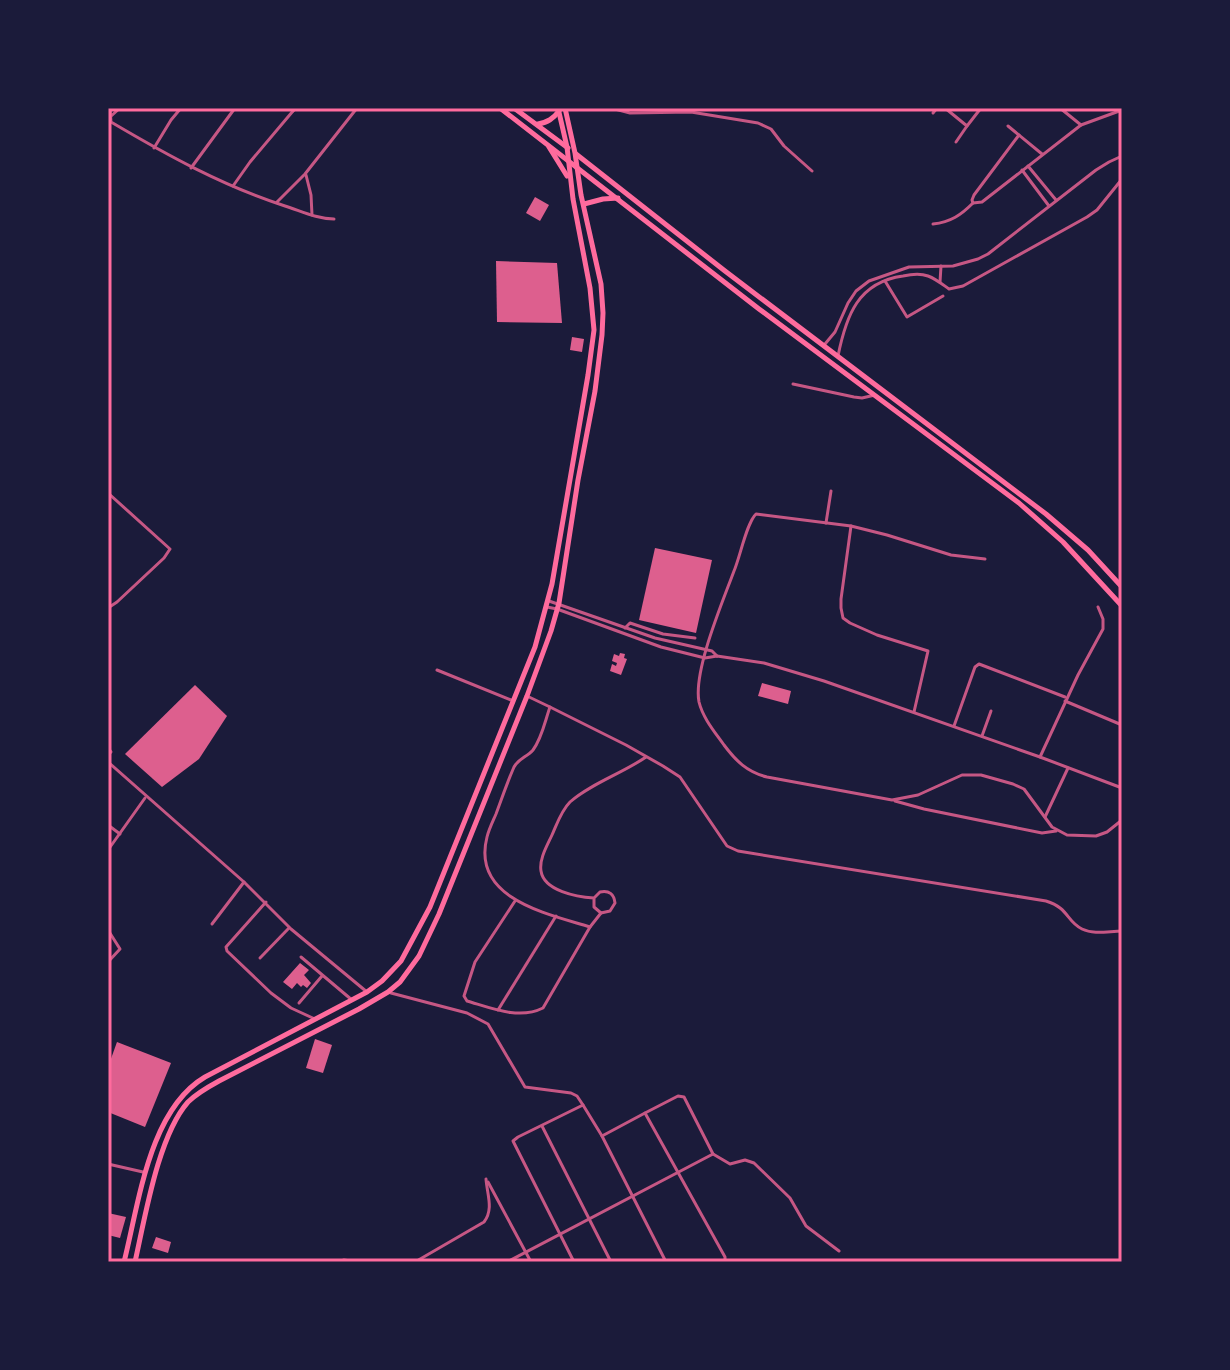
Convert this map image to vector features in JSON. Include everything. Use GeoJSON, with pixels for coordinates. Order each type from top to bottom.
{"type":"FeatureCollection","features":[{"type":"Feature","properties":{"kind":"highway"},"geometry":{"type":"LineString","coordinates":[[500,108],[759,309],[1041,521],[1089,567],[1122,606]]}},
{"type":"Feature","properties":{"kind":"highway"},"geometry":{"type":"LineString","coordinates":[[514,108],[1046,514],[1088,550],[1122,587]]}},
{"type":"Feature","properties":{"kind":"highway"},"geometry":{"type":"LineString","coordinates":[[537,124],[554,118],[561,109]]}},
{"type":"Feature","properties":{"kind":"highway"},"geometry":{"type":"LineString","coordinates":[[124,1262],[157,1140],[167,1115],[188,1089],[205,1077],[367,992],[401,961],[424,921],[535,647],[548,604],[594,330],[561,109]]}},
{"type":"Feature","properties":{"kind":"highway"},"geometry":{"type":"LineString","coordinates":[[135,1262],[160,1158],[173,1127],[188,1103],[206,1088],[388,992],[400,982],[425,946],[527,696],[558,606],[602,335],[601,284],[575,153],[561,109]]}},
{"type":"Feature","properties":{"kind":"highway"},"geometry":{"type":"LineString","coordinates":[[547,143],[570,180]]}},
{"type":"Feature","properties":{"kind":"highway"},"geometry":{"type":"LineString","coordinates":[[584,204],[619,198]]}},
{"type":"Feature","properties":{"kind":"highway"},"geometry":{"type":"LineString","coordinates":[[648,221],[654,215]]}},
{"type":"Feature","properties":{"kind":"street"},"geometry":{"type":"LineString","coordinates":[[110,108],[110,121]]}},
{"type":"Feature","properties":{"kind":"street"},"geometry":{"type":"LineString","coordinates":[[110,121],[120,108]]}},
{"type":"Feature","properties":{"kind":"street"},"geometry":{"type":"LineString","coordinates":[[154,148],[181,108]]}},
{"type":"Feature","properties":{"kind":"street"},"geometry":{"type":"LineString","coordinates":[[191,168],[235,108]]}},
{"type":"Feature","properties":{"kind":"street"},"geometry":{"type":"LineString","coordinates":[[276,203],[305,174],[357,108]]}},
{"type":"Feature","properties":{"kind":"street"},"geometry":{"type":"LineString","coordinates":[[611,108],[630,113],[691,112],[758,123],[771,129],[784,146],[812,171]]}},
{"type":"Feature","properties":{"kind":"street"},"geometry":{"type":"LineString","coordinates":[[933,113],[937,108]]}},
{"type":"Feature","properties":{"kind":"street"},"geometry":{"type":"LineString","coordinates":[[945,108],[967,126]]}},
{"type":"Feature","properties":{"kind":"street"},"geometry":{"type":"LineString","coordinates":[[956,142],[981,108]]}},
{"type":"Feature","properties":{"kind":"street"},"geometry":{"type":"LineString","coordinates":[[1060,108],[1081,125]]}},
{"type":"Feature","properties":{"kind":"street"},"geometry":{"type":"LineString","coordinates":[[233,187],[293,109]]}},
{"type":"Feature","properties":{"kind":"street"},"geometry":{"type":"LineString","coordinates":[[973,203],[982,202],[1081,125],[1122,110]]}},
{"type":"Feature","properties":{"kind":"street"},"geometry":{"type":"LineString","coordinates":[[110,121],[191,168],[233,187],[312,215],[334,219]]}},
{"type":"Feature","properties":{"kind":"street"},"geometry":{"type":"LineString","coordinates":[[1008,126],[1043,155]]}},
{"type":"Feature","properties":{"kind":"street"},"geometry":{"type":"LineString","coordinates":[[933,224],[945,223],[961,215],[973,203],[974,195],[1019,135]]}},
{"type":"Feature","properties":{"kind":"street"},"geometry":{"type":"LineString","coordinates":[[824,345],[835,332],[856,291],[869,281],[909,267],[953,266],[978,259],[1096,170],[1122,156]]}},
{"type":"Feature","properties":{"kind":"street"},"geometry":{"type":"LineString","coordinates":[[1028,166],[1057,201]]}},
{"type":"Feature","properties":{"kind":"street"},"geometry":{"type":"LineString","coordinates":[[1022,170],[1050,206]]}},
{"type":"Feature","properties":{"kind":"street"},"geometry":{"type":"LineString","coordinates":[[305,174],[312,215]]}},
{"type":"Feature","properties":{"kind":"street"},"geometry":{"type":"LineString","coordinates":[[838,356],[845,324],[863,294],[898,276],[919,274],[949,289],[963,286],[1067,230],[1097,210],[1122,179]]}},
{"type":"Feature","properties":{"kind":"street"},"geometry":{"type":"LineString","coordinates":[[940,282],[941,266]]}},
{"type":"Feature","properties":{"kind":"street"},"geometry":{"type":"LineString","coordinates":[[885,281],[907,317],[943,296]]}},
{"type":"Feature","properties":{"kind":"street"},"geometry":{"type":"LineString","coordinates":[[793,384],[854,397],[875,395]]}},
{"type":"Feature","properties":{"kind":"street"},"geometry":{"type":"LineString","coordinates":[[826,523],[831,491]]}},
{"type":"Feature","properties":{"kind":"street"},"geometry":{"type":"LineString","coordinates":[[108,493],[170,549],[108,608]]}},
{"type":"Feature","properties":{"kind":"street"},"geometry":{"type":"LineString","coordinates":[[985,559],[951,555],[851,526],[756,514],[752,517],[719,610],[705,658],[698,698],[705,718],[746,770],[767,777],[892,800],[1042,833],[1057,830]]}},
{"type":"Feature","properties":{"kind":"street"},"geometry":{"type":"LineString","coordinates":[[851,526],[842,588],[842,614],[847,621],[868,631],[928,651],[914,712]]}},
{"type":"Feature","properties":{"kind":"street"},"geometry":{"type":"LineString","coordinates":[[548,604],[655,638],[712,651],[717,656]]}},
{"type":"Feature","properties":{"kind":"street"},"geometry":{"type":"LineString","coordinates":[[558,606],[661,647],[705,658],[745,659],[776,666],[954,726],[1122,788]]}},
{"type":"Feature","properties":{"kind":"street"},"geometry":{"type":"LineString","coordinates":[[1040,757],[1103,629],[1098,607]]}},
{"type":"Feature","properties":{"kind":"street"},"geometry":{"type":"LineString","coordinates":[[625,628],[629,623],[663,634],[695,638]]}},
{"type":"Feature","properties":{"kind":"street"},"geometry":{"type":"LineString","coordinates":[[954,726],[978,665],[1122,725]]}},
{"type":"Feature","properties":{"kind":"street"},"geometry":{"type":"LineString","coordinates":[[437,670],[513,701]]}},
{"type":"Feature","properties":{"kind":"street"},"geometry":{"type":"LineString","coordinates":[[527,696],[680,777],[727,846],[738,851],[1046,901],[1060,906],[1081,929],[1093,932],[1122,931]]}},
{"type":"Feature","properties":{"kind":"street"},"geometry":{"type":"LineString","coordinates":[[550,707],[536,745],[530,754],[516,762],[487,835],[485,860],[493,881],[515,901],[590,927]]}},
{"type":"Feature","properties":{"kind":"street"},"geometry":{"type":"LineString","coordinates":[[982,736],[991,711]]}},
{"type":"Feature","properties":{"kind":"street"},"geometry":{"type":"LineString","coordinates":[[108,748],[111,752],[108,755]]}},
{"type":"Feature","properties":{"kind":"street"},"geometry":{"type":"LineString","coordinates":[[594,898],[564,892],[544,879],[541,863],[545,850],[559,819],[572,801],[646,757]]}},
{"type":"Feature","properties":{"kind":"street"},"geometry":{"type":"LineString","coordinates":[[108,762],[266,902],[289,928],[367,992]]}},
{"type":"Feature","properties":{"kind":"street"},"geometry":{"type":"LineString","coordinates":[[1045,817],[1068,768]]}},
{"type":"Feature","properties":{"kind":"street"},"geometry":{"type":"LineString","coordinates":[[497,769],[511,774]]}},
{"type":"Feature","properties":{"kind":"street"},"geometry":{"type":"LineString","coordinates":[[892,800],[918,795],[962,775],[981,775],[1024,789],[1057,830],[1067,835],[1096,836],[1122,820]]}},
{"type":"Feature","properties":{"kind":"street"},"geometry":{"type":"LineString","coordinates":[[108,850],[146,797]]}},
{"type":"Feature","properties":{"kind":"street"},"geometry":{"type":"LineString","coordinates":[[108,825],[120,834]]}},
{"type":"Feature","properties":{"kind":"street"},"geometry":{"type":"LineString","coordinates":[[212,924],[244,882]]}},
{"type":"Feature","properties":{"kind":"street"},"geometry":{"type":"LineString","coordinates":[[515,901],[475,962],[464,996],[467,1001],[515,1013],[530,1013],[543,1008],[590,927],[601,913],[610,911],[615,903],[609,892],[600,892],[594,898],[594,907],[601,913]]}},
{"type":"Feature","properties":{"kind":"street"},"geometry":{"type":"LineString","coordinates":[[266,902],[226,947],[227,951],[281,1001],[315,1019]]}},
{"type":"Feature","properties":{"kind":"street"},"geometry":{"type":"LineString","coordinates":[[498,1010],[556,916]]}},
{"type":"Feature","properties":{"kind":"street"},"geometry":{"type":"LineString","coordinates":[[260,958],[289,928]]}},
{"type":"Feature","properties":{"kind":"street"},"geometry":{"type":"LineString","coordinates":[[108,930],[120,949],[108,962]]}},
{"type":"Feature","properties":{"kind":"street"},"geometry":{"type":"LineString","coordinates":[[301,957],[352,1000]]}},
{"type":"Feature","properties":{"kind":"street"},"geometry":{"type":"LineString","coordinates":[[299,1003],[322,976]]}},
{"type":"Feature","properties":{"kind":"street"},"geometry":{"type":"LineString","coordinates":[[388,992],[467,1013],[488,1024],[525,1087],[577,1096],[602,1136],[666,1262]]}},
{"type":"Feature","properties":{"kind":"street"},"geometry":{"type":"LineString","coordinates":[[602,1136],[678,1096],[684,1097],[713,1154],[730,1164],[745,1160],[754,1163],[790,1198],[806,1226],[839,1251]]}},
{"type":"Feature","properties":{"kind":"street"},"geometry":{"type":"LineString","coordinates":[[574,1262],[514,1144],[515,1139],[583,1105]]}},
{"type":"Feature","properties":{"kind":"street"},"geometry":{"type":"LineString","coordinates":[[645,1113],[725,1262]]}},
{"type":"Feature","properties":{"kind":"street"},"geometry":{"type":"LineString","coordinates":[[542,1125],[611,1262]]}},
{"type":"Feature","properties":{"kind":"street"},"geometry":{"type":"LineString","coordinates":[[507,1262],[713,1154]]}},
{"type":"Feature","properties":{"kind":"street"},"geometry":{"type":"LineString","coordinates":[[108,1164],[147,1173]]}},
{"type":"Feature","properties":{"kind":"street"},"geometry":{"type":"LineString","coordinates":[[415,1262],[484,1222],[489,1216],[490,1205],[486,1179],[531,1262]]}},
{"type":"Feature","properties":{"kind":"street"},"geometry":{"type":"LineString","coordinates":[[338,1262],[357,1262]]}},
{"type":"Feature","properties":{"kind":"building"},"geometry":{"type":"Polygon","coordinates":[[[535,197],[549,205],[540,221],[526,213],[535,197]]]}},
{"type":"Feature","properties":{"kind":"building"},"geometry":{"type":"Polygon","coordinates":[[[496,261],[557,263],[562,323],[497,322],[496,261]]]}},
{"type":"Feature","properties":{"kind":"building"},"geometry":{"type":"Polygon","coordinates":[[[572,337],[584,339],[582,352],[570,350],[572,337]]]}},
{"type":"Feature","properties":{"kind":"building"},"geometry":{"type":"Polygon","coordinates":[[[655,548],[712,560],[696,633],[639,620],[655,548]]]}},
{"type":"Feature","properties":{"kind":"building"},"geometry":{"type":"Polygon","coordinates":[[[620,653],[625,654],[624,658],[627,659],[621,675],[610,671],[612,664],[616,666],[617,663],[612,661],[614,654],[619,656],[620,653]]]}},
{"type":"Feature","properties":{"kind":"building"},"geometry":{"type":"Polygon","coordinates":[[[762,683],[791,691],[788,704],[758,696],[762,683]]]}},
{"type":"Feature","properties":{"kind":"building"},"geometry":{"type":"Polygon","coordinates":[[[195,685],[227,716],[199,759],[162,787],[125,754],[195,685]]]}},
{"type":"Feature","properties":{"kind":"building"},"geometry":{"type":"Polygon","coordinates":[[[300,963],[309,970],[304,975],[311,983],[307,988],[297,983],[292,989],[283,982],[300,963]]]}},
{"type":"Feature","properties":{"kind":"building"},"geometry":{"type":"Polygon","coordinates":[[[315,1039],[332,1045],[323,1073],[306,1068],[315,1039]]]}},
{"type":"Feature","properties":{"kind":"building"},"geometry":{"type":"Polygon","coordinates":[[[117,1042],[171,1063],[145,1127],[108,1112],[108,1067],[117,1042]]]}},
{"type":"Feature","properties":{"kind":"building"},"geometry":{"type":"Polygon","coordinates":[[[108,1213],[126,1217],[120,1238],[108,1235],[108,1213]]]}},
{"type":"Feature","properties":{"kind":"building"},"geometry":{"type":"Polygon","coordinates":[[[156,1237],[171,1242],[168,1253],[152,1248],[156,1237]]]}}]}
